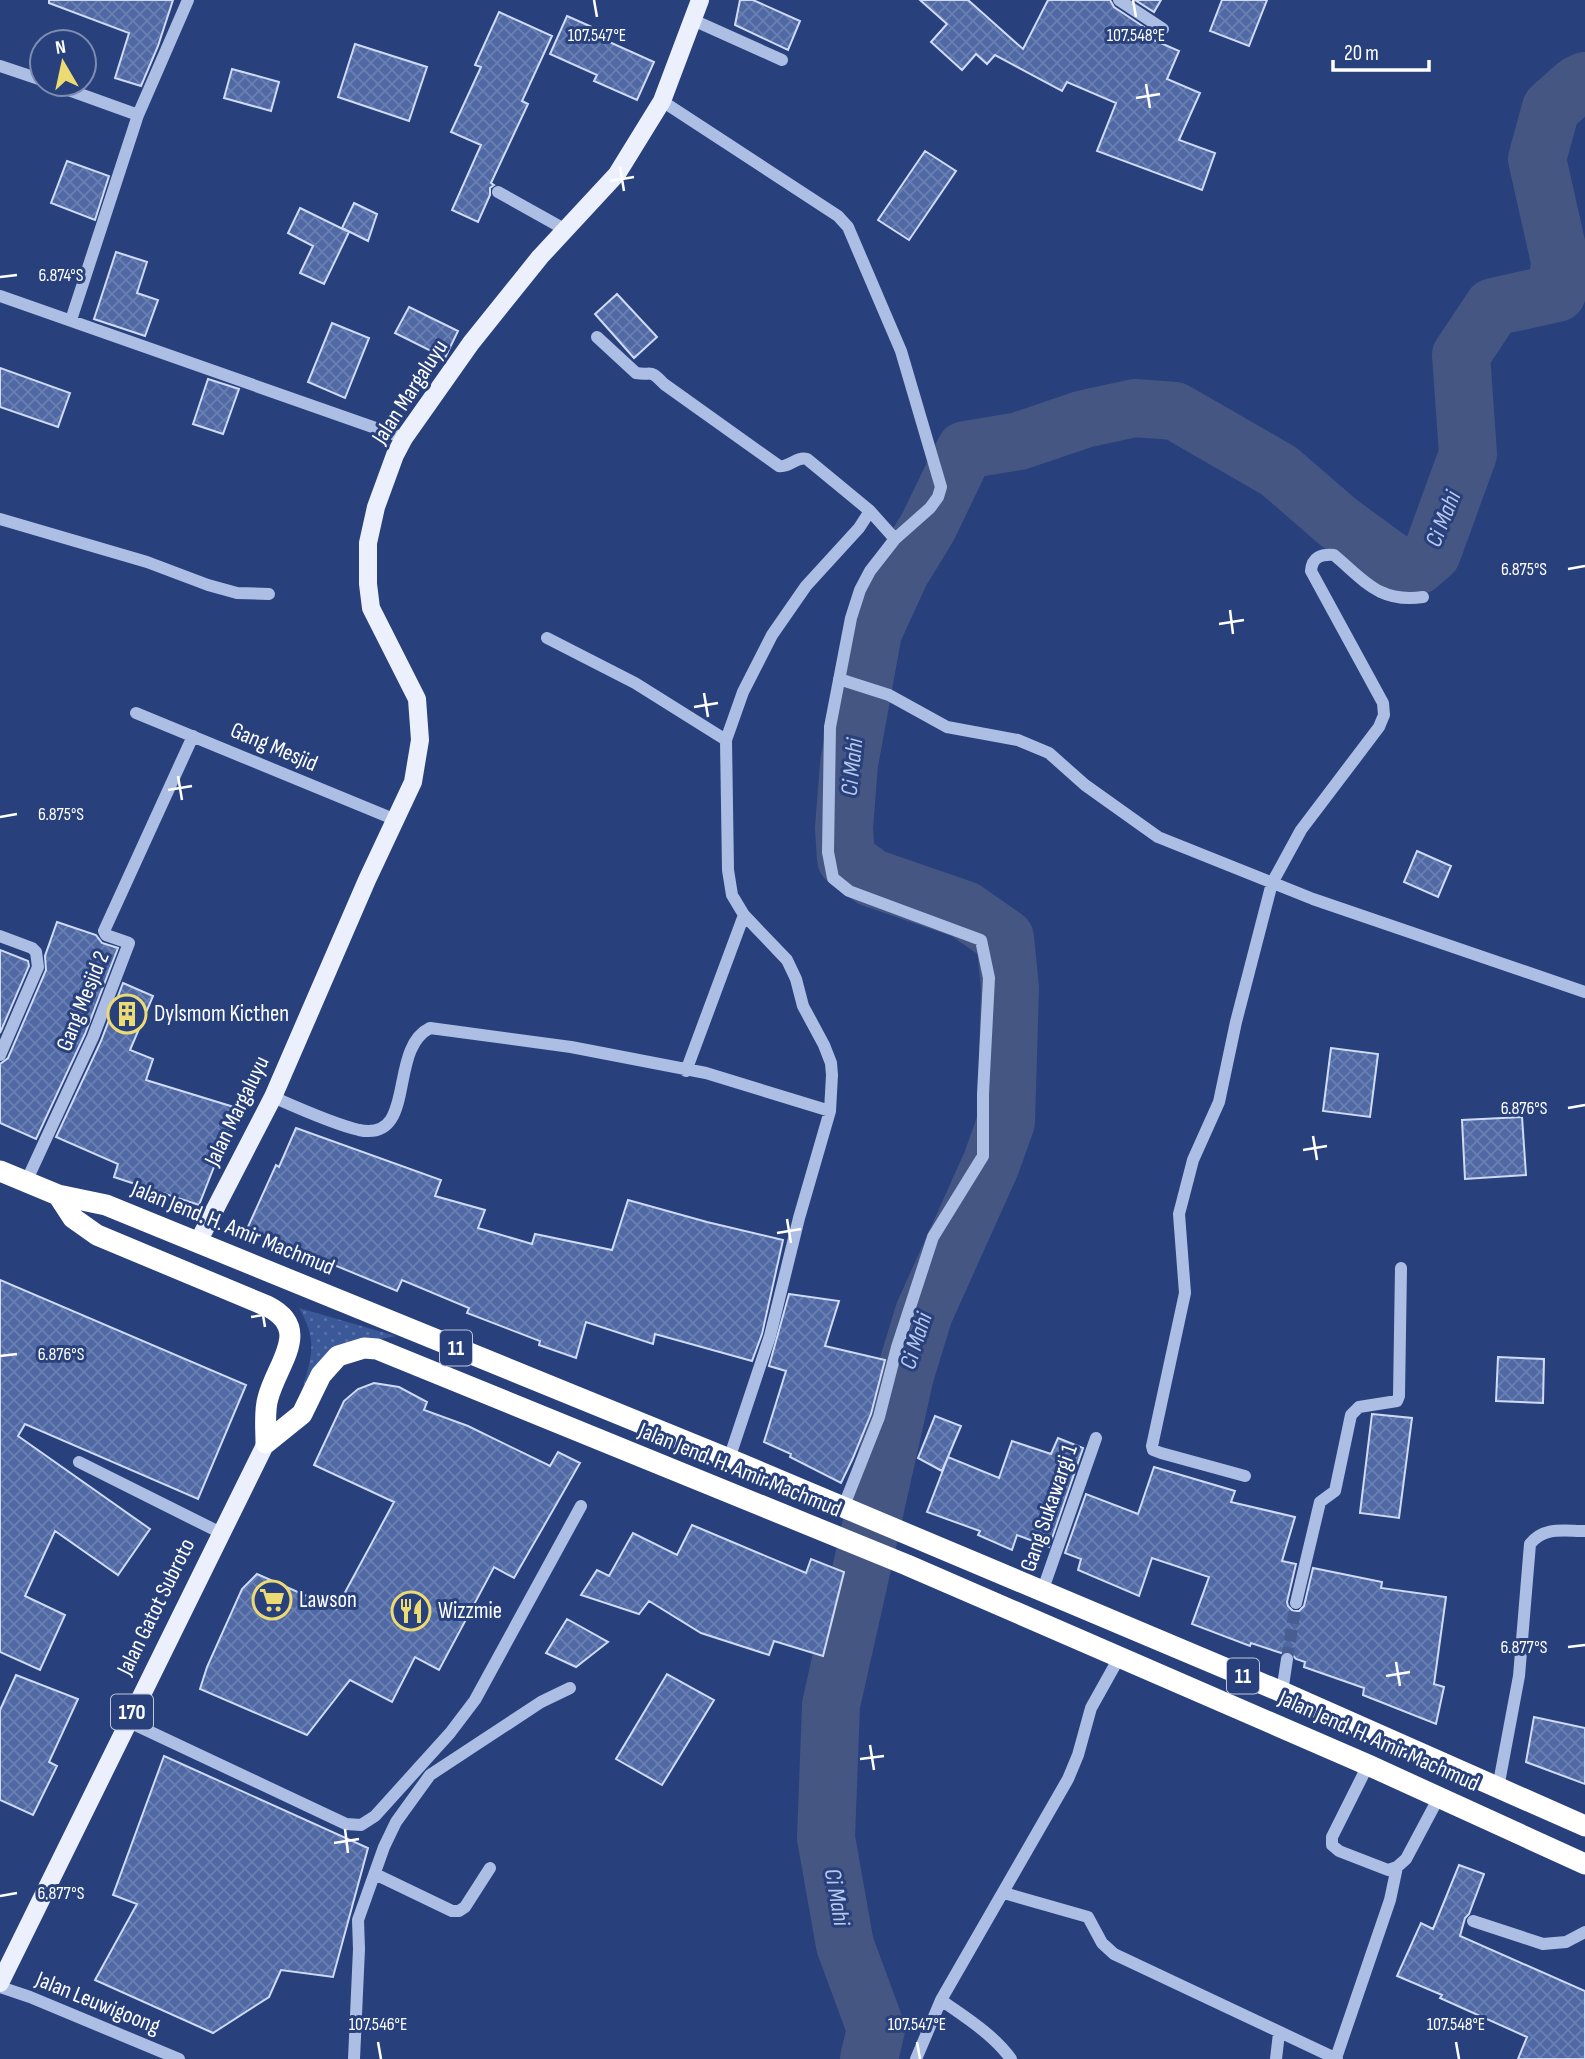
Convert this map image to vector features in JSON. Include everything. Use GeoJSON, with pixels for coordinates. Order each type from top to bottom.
{"type":"FeatureCollection","features":[{"type":"Feature","properties":{"kind":"highway","name":"Jalan Jend. H. Amir Machmud"},"geometry":{"type":"LineString","coordinates":[[0,1171],[58,1195],[106,1205],[729,1459],[1282,1692],[1585,1826]]}},
{"type":"Feature","properties":{"kind":"highway"},"geometry":{"type":"LineString","coordinates":[[58,1195],[73,1219],[97,1235],[267,1306],[278,1311],[286,1320],[291,1341],[267,1399],[265,1443]]}},
{"type":"Feature","properties":{"kind":"highway","name":"Jalan Jend. H. Amir Machmud"},"geometry":{"type":"LineString","coordinates":[[265,1443],[302,1414],[321,1374],[338,1356],[364,1348],[377,1349],[907,1565],[1368,1765],[1585,1864]]}},
{"type":"Feature","properties":{"kind":"main road","name":"Jalan Margaluyu"},"geometry":{"type":"LineString","coordinates":[[198,1242],[273,1097],[367,880],[413,782],[420,740],[417,699],[371,608],[368,543],[376,507],[404,438],[471,342],[540,257],[617,174],[662,101],[700,0]]}},
{"type":"Feature","properties":{"kind":"main road","name":"Jalan Gatot Subroto"},"geometry":{"type":"LineString","coordinates":[[0,1985],[265,1443]]}},
{"type":"Feature","properties":{"kind":"street"},"geometry":{"type":"LineString","coordinates":[[71,320],[138,115],[188,0]]}},
{"type":"Feature","properties":{"kind":"street"},"geometry":{"type":"LineString","coordinates":[[1118,0],[1163,29]]}},
{"type":"Feature","properties":{"kind":"street"},"geometry":{"type":"LineString","coordinates":[[692,20],[782,60]]}},
{"type":"Feature","properties":{"kind":"street"},"geometry":{"type":"LineString","coordinates":[[0,66],[28,75]]}},
{"type":"Feature","properties":{"kind":"street"},"geometry":{"type":"LineString","coordinates":[[91,98],[138,115]]}},
{"type":"Feature","properties":{"kind":"street"},"geometry":{"type":"LineString","coordinates":[[662,101],[838,216],[848,227],[901,351],[941,487],[930,508],[895,539],[870,571],[860,590],[851,618],[830,727],[828,852],[833,878],[849,891],[981,940],[989,978],[983,1156],[933,1237],[897,1347],[879,1417],[847,1510]]}},
{"type":"Feature","properties":{"kind":"street"},"geometry":{"type":"LineString","coordinates":[[498,192],[566,230]]}},
{"type":"Feature","properties":{"kind":"street"},"geometry":{"type":"LineString","coordinates":[[1,299],[71,320],[404,438]]}},
{"type":"Feature","properties":{"kind":"street"},"geometry":{"type":"LineString","coordinates":[[597,337],[636,373],[651,372],[656,375],[664,384],[779,466],[784,467],[799,458],[805,458],[870,511],[895,539]]}},
{"type":"Feature","properties":{"kind":"street"},"geometry":{"type":"LineString","coordinates":[[729,1459],[770,1336],[799,1218],[830,1111],[831,1063],[803,1006],[796,979],[787,960],[744,915],[732,895],[728,870],[726,740],[743,692],[772,635],[806,586],[859,528],[870,511]]}},
{"type":"Feature","properties":{"kind":"street"},"geometry":{"type":"LineString","coordinates":[[0,519],[147,562],[208,585],[237,593],[269,594]]}},
{"type":"Feature","properties":{"kind":"street"},"geometry":{"type":"LineString","coordinates":[[1245,1476],[1153,1450],[1185,1293],[1179,1214],[1193,1160],[1219,1102],[1272,883],[1301,830],[1379,727],[1384,715],[1383,702],[1311,571],[1312,564],[1324,554],[1334,555],[1381,593],[1394,598],[1423,597]]}},
{"type":"Feature","properties":{"kind":"street"},"geometry":{"type":"LineString","coordinates":[[547,639],[635,683],[726,740]]}},
{"type":"Feature","properties":{"kind":"street"},"geometry":{"type":"LineString","coordinates":[[839,679],[889,695],[947,727],[1018,740],[1049,753],[1085,785],[1158,837],[1325,904],[1585,992]]}},
{"type":"Feature","properties":{"kind":"street","name":"Gang Mesjid"},"geometry":{"type":"LineString","coordinates":[[136,713],[396,820]]}},
{"type":"Feature","properties":{"kind":"street","name":"Gang Mesjid 2"},"geometry":{"type":"LineString","coordinates":[[26,1182],[93,1037],[129,944],[106,935],[104,931],[193,736]]}},
{"type":"Feature","properties":{"kind":"street"},"geometry":{"type":"LineString","coordinates":[[686,1071],[744,915]]}},
{"type":"Feature","properties":{"kind":"street"},"geometry":{"type":"LineString","coordinates":[[0,936],[32,948],[38,960],[38,967],[0,1055]]}},
{"type":"Feature","properties":{"kind":"street"},"geometry":{"type":"LineString","coordinates":[[273,1097],[360,1130],[382,1129],[392,1121],[408,1054],[415,1038],[430,1028],[571,1047],[706,1073],[830,1111]]}},
{"type":"Feature","properties":{"kind":"street"},"geometry":{"type":"LineString","coordinates":[[1296,1603],[1320,1502],[1335,1491],[1351,1415],[1359,1407],[1391,1404],[1397,1401],[1399,1396],[1401,1268]]}},
{"type":"Feature","properties":{"kind":"street","name":"Gang Sukawargi 1"},"geometry":{"type":"LineString","coordinates":[[1042,1591],[1096,1438]]}},
{"type":"Feature","properties":{"kind":"street"},"geometry":{"type":"LineString","coordinates":[[79,1462],[220,1533]]}},
{"type":"Feature","properties":{"kind":"street"},"geometry":{"type":"LineString","coordinates":[[127,1721],[346,1824],[361,1825],[375,1816],[450,1733],[475,1700],[581,1506]]}},
{"type":"Feature","properties":{"kind":"street"},"geometry":{"type":"LineString","coordinates":[[1498,1788],[1519,1676],[1530,1544],[1537,1535],[1546,1531],[1585,1531]]}},
{"type":"Feature","properties":{"kind":"street"},"geometry":{"type":"LineString","coordinates":[[916,2059],[942,2000],[1068,1779],[1078,1755],[1091,1708],[1120,1656]]}},
{"type":"Feature","properties":{"kind":"street"},"geometry":{"type":"LineString","coordinates":[[1282,1692],[1287,1660]]}},
{"type":"Feature","properties":{"kind":"street"},"geometry":{"type":"LineString","coordinates":[[355,2059],[358,1920],[384,1847],[396,1822],[430,1775],[541,1702],[570,1688]]}},
{"type":"Feature","properties":{"kind":"street"},"geometry":{"type":"LineString","coordinates":[[1368,1765],[1332,1837],[1332,1845],[1339,1851],[1388,1870],[1397,1867],[1406,1859],[1439,1797]]}},
{"type":"Feature","properties":{"kind":"street"},"geometry":{"type":"LineString","coordinates":[[1004,1893],[1088,1917],[1102,1943],[1114,1954],[1337,2059],[1390,1900],[1397,1867]]}},
{"type":"Feature","properties":{"kind":"street"},"geometry":{"type":"LineString","coordinates":[[375,1874],[453,1911],[460,1911],[490,1868]]}},
{"type":"Feature","properties":{"kind":"street"},"geometry":{"type":"LineString","coordinates":[[1473,1921],[1543,1944],[1566,1942],[1585,1932]]}},
{"type":"Feature","properties":{"kind":"street","name":"Jalan Leuwigoong"},"geometry":{"type":"LineString","coordinates":[[0,1985],[179,2059]]}},
{"type":"Feature","properties":{"kind":"street"},"geometry":{"type":"LineString","coordinates":[[942,2000],[988,2034],[1002,2046],[1011,2059]]}},
{"type":"Feature","properties":{"kind":"street"},"geometry":{"type":"LineString","coordinates":[[1276,2059],[1279,2033]]}},
{"type":"Feature","properties":{"kind":"shaded area"},"geometry":{"type":"Polygon","coordinates":[[[299,1308],[396,1336],[353,1345],[301,1394],[310,1360],[311,1341],[299,1308]]]}},
{"type":"Feature","properties":{"kind":"building"},"geometry":{"type":"Polygon","coordinates":[[[49,0],[173,0],[141,86],[115,78],[129,33],[49,3],[49,0]]]}},
{"type":"Feature","properties":{"kind":"building"},"geometry":{"type":"Polygon","coordinates":[[[740,0],[753,0],[800,21],[788,50],[735,25],[740,0]]]}},
{"type":"Feature","properties":{"kind":"building"},"geometry":{"type":"Polygon","coordinates":[[[920,0],[968,0],[1023,49],[1048,0],[1110,0],[1114,7],[1144,27],[1140,34],[1179,51],[1167,79],[1200,93],[1179,140],[1215,153],[1202,190],[1097,151],[1116,103],[1067,82],[1062,91],[995,55],[987,64],[976,54],[962,70],[931,42],[947,24],[920,0]]]}},
{"type":"Feature","properties":{"kind":"building"},"geometry":{"type":"Polygon","coordinates":[[[1135,0],[1161,0],[1154,12],[1135,0]]]}},
{"type":"Feature","properties":{"kind":"building"},"geometry":{"type":"Polygon","coordinates":[[[1222,0],[1267,0],[1249,46],[1210,31],[1222,0]]]}},
{"type":"Feature","properties":{"kind":"building"},"geometry":{"type":"Polygon","coordinates":[[[499,12],[552,36],[522,101],[528,104],[491,183],[494,185],[490,188],[490,195],[478,222],[452,210],[481,145],[451,132],[481,67],[475,65],[499,12]]]}},
{"type":"Feature","properties":{"kind":"building"},"geometry":{"type":"Polygon","coordinates":[[[567,16],[610,35],[607,41],[654,62],[637,100],[594,81],[597,75],[550,54],[567,16]]]}},
{"type":"Feature","properties":{"kind":"building"},"geometry":{"type":"Polygon","coordinates":[[[355,44],[427,67],[409,121],[338,97],[355,44]]]}},
{"type":"Feature","properties":{"kind":"building"},"geometry":{"type":"Polygon","coordinates":[[[232,69],[279,82],[271,111],[224,98],[232,69]]]}},
{"type":"Feature","properties":{"kind":"building"},"geometry":{"type":"Polygon","coordinates":[[[925,151],[956,171],[909,240],[878,220],[925,151]]]}},
{"type":"Feature","properties":{"kind":"building"},"geometry":{"type":"Polygon","coordinates":[[[67,161],[109,176],[95,220],[51,203],[67,161]]]}},
{"type":"Feature","properties":{"kind":"building"},"geometry":{"type":"Polygon","coordinates":[[[354,203],[377,214],[368,241],[342,228],[354,203]]]}},
{"type":"Feature","properties":{"kind":"building"},"geometry":{"type":"Polygon","coordinates":[[[300,208],[349,232],[324,284],[300,273],[313,246],[288,233],[300,208]]]}},
{"type":"Feature","properties":{"kind":"building"},"geometry":{"type":"Polygon","coordinates":[[[116,252],[147,262],[137,293],[158,300],[145,336],[94,319],[116,252]]]}},
{"type":"Feature","properties":{"kind":"building"},"geometry":{"type":"Polygon","coordinates":[[[617,294],[657,337],[634,358],[595,314],[617,294]]]}},
{"type":"Feature","properties":{"kind":"building"},"geometry":{"type":"Polygon","coordinates":[[[409,307],[458,331],[445,358],[395,333],[409,307]]]}},
{"type":"Feature","properties":{"kind":"building"},"geometry":{"type":"Polygon","coordinates":[[[332,323],[369,338],[345,398],[308,382],[332,323]]]}},
{"type":"Feature","properties":{"kind":"building"},"geometry":{"type":"Polygon","coordinates":[[[0,368],[70,393],[58,427],[0,407],[0,368]]]}},
{"type":"Feature","properties":{"kind":"building"},"geometry":{"type":"Polygon","coordinates":[[[208,379],[239,389],[223,434],[193,424],[208,379]]]}},
{"type":"Feature","properties":{"kind":"building"},"geometry":{"type":"Polygon","coordinates":[[[1417,851],[1451,866],[1438,897],[1404,882],[1417,851]]]}},
{"type":"Feature","properties":{"kind":"building"},"geometry":{"type":"Polygon","coordinates":[[[57,922],[96,935],[102,943],[118,948],[85,1034],[36,1139],[0,1123],[0,1064],[8,1058],[46,970],[45,956],[57,922]]]}},
{"type":"Feature","properties":{"kind":"building"},"geometry":{"type":"Polygon","coordinates":[[[0,950],[28,961],[29,966],[0,1033],[0,950]]]}},
{"type":"Feature","properties":{"kind":"building"},"geometry":{"type":"Polygon","coordinates":[[[123,983],[153,996],[130,1050],[153,1059],[146,1080],[237,1108],[199,1205],[114,1177],[118,1164],[56,1137],[101,1041],[123,983]]]}},
{"type":"Feature","properties":{"kind":"building"},"geometry":{"type":"Polygon","coordinates":[[[1331,1048],[1378,1054],[1370,1117],[1323,1111],[1331,1048]]]}},
{"type":"Feature","properties":{"kind":"building"},"geometry":{"type":"Polygon","coordinates":[[[1522,1117],[1526,1175],[1465,1179],[1462,1120],[1522,1117]]]}},
{"type":"Feature","properties":{"kind":"building"},"geometry":{"type":"Polygon","coordinates":[[[296,1128],[441,1180],[435,1196],[485,1210],[478,1228],[532,1244],[535,1234],[612,1250],[628,1200],[783,1240],[762,1334],[752,1361],[655,1334],[653,1344],[586,1322],[576,1358],[539,1345],[540,1341],[467,1313],[469,1308],[402,1280],[397,1291],[247,1229],[296,1128]]]}},
{"type":"Feature","properties":{"kind":"building"},"geometry":{"type":"Polygon","coordinates":[[[0,1280],[246,1385],[198,1499],[25,1424],[18,1436],[150,1529],[118,1575],[55,1531],[25,1596],[65,1615],[40,1670],[0,1652],[0,1280]]]}},
{"type":"Feature","properties":{"kind":"building"},"geometry":{"type":"Polygon","coordinates":[[[789,1294],[839,1301],[825,1346],[885,1360],[871,1414],[841,1483],[764,1442],[786,1371],[769,1366],[789,1294]]]}},
{"type":"Feature","properties":{"kind":"building"},"geometry":{"type":"Polygon","coordinates":[[[1498,1357],[1544,1359],[1543,1403],[1496,1401],[1498,1357]]]}},
{"type":"Feature","properties":{"kind":"building"},"geometry":{"type":"Polygon","coordinates":[[[374,1383],[399,1387],[427,1402],[424,1410],[468,1426],[550,1466],[558,1452],[580,1463],[514,1578],[494,1567],[439,1670],[415,1657],[392,1702],[350,1680],[307,1735],[200,1689],[242,1589],[257,1574],[336,1609],[394,1502],[314,1465],[344,1401],[358,1389],[374,1383]]]}},
{"type":"Feature","properties":{"kind":"building"},"geometry":{"type":"Polygon","coordinates":[[[1372,1414],[1412,1418],[1399,1518],[1360,1513],[1372,1414]]]}},
{"type":"Feature","properties":{"kind":"building"},"geometry":{"type":"Polygon","coordinates":[[[935,1416],[961,1426],[942,1471],[918,1458],[935,1416]]]}},
{"type":"Feature","properties":{"kind":"building"},"geometry":{"type":"Polygon","coordinates":[[[1058,1438],[1083,1448],[1049,1547],[1017,1535],[1012,1550],[978,1535],[980,1531],[927,1512],[948,1457],[999,1478],[1012,1441],[1051,1454],[1058,1438]]]}},
{"type":"Feature","properties":{"kind":"building"},"geometry":{"type":"Polygon","coordinates":[[[1154,1467],[1235,1491],[1231,1502],[1295,1517],[1282,1561],[1296,1564],[1287,1602],[1293,1611],[1299,1611],[1304,1606],[1313,1568],[1382,1582],[1381,1588],[1446,1597],[1434,1684],[1444,1687],[1436,1724],[1363,1695],[1364,1688],[1304,1667],[1305,1662],[1296,1659],[1289,1651],[1281,1653],[1251,1643],[1250,1646],[1192,1624],[1209,1577],[1152,1558],[1139,1596],[1078,1570],[1081,1559],[1065,1553],[1086,1494],[1138,1514],[1154,1467]]]}},
{"type":"Feature","properties":{"kind":"building"},"geometry":{"type":"Polygon","coordinates":[[[692,1525],[806,1573],[811,1559],[844,1572],[823,1656],[774,1641],[769,1655],[701,1633],[649,1601],[639,1614],[581,1595],[597,1570],[609,1576],[633,1533],[677,1555],[692,1525]]]}},
{"type":"Feature","properties":{"kind":"building"},"geometry":{"type":"Polygon","coordinates":[[[567,1619],[608,1642],[576,1667],[546,1653],[567,1619]]]}},
{"type":"Feature","properties":{"kind":"building"},"geometry":{"type":"Polygon","coordinates":[[[667,1674],[714,1700],[662,1785],[616,1759],[667,1674]]]}},
{"type":"Feature","properties":{"kind":"building"},"geometry":{"type":"Polygon","coordinates":[[[16,1675],[78,1699],[49,1762],[57,1766],[33,1815],[0,1800],[0,1710],[16,1675]]]}},
{"type":"Feature","properties":{"kind":"building"},"geometry":{"type":"Polygon","coordinates":[[[1534,1717],[1585,1728],[1585,1784],[1526,1762],[1534,1717]]]}},
{"type":"Feature","properties":{"kind":"building"},"geometry":{"type":"Polygon","coordinates":[[[164,1756],[368,1848],[333,1977],[281,1970],[269,1997],[213,2033],[95,1980],[137,1904],[113,1895],[164,1756]]]}},
{"type":"Feature","properties":{"kind":"building"},"geometry":{"type":"Polygon","coordinates":[[[1459,1865],[1484,1874],[1460,1936],[1585,1991],[1585,2059],[1518,2059],[1527,2037],[1397,1976],[1421,1923],[1433,1929],[1459,1865]]]}},
{"type":"Feature","properties":{"kind":"waterway","name":"Ci Mahi"},"geometry":{"type":"LineString","coordinates":[[869,2059],[876,2029],[845,1945],[826,1838],[831,1705],[905,1375],[924,1313],[991,1164],[1006,1122],[1010,988],[1005,938],[965,910],[872,878],[846,859],[844,828],[849,764],[873,632],[901,571],[928,527],[965,450],[1019,441],[1084,419],[1135,408],[1175,411],[1279,471],[1338,522],[1398,566],[1417,566],[1432,553],[1468,454],[1461,355],[1493,307],[1557,293],[1560,261],[1537,159],[1551,108],[1585,81]]}},
{"type":"Feature","properties":{"kind":"tunnel"},"geometry":{"type":"LineString","coordinates":[[1287,1659],[1296,1603]]}},
{"type":"Feature","properties":{"kind":"place","name":"Dylsmom Kicthen"},"geometry":{"type":"Point","coordinates":[127,1014]}},
{"type":"Feature","properties":{"kind":"place","name":"Lawson"},"geometry":{"type":"Point","coordinates":[272,1600]}},
{"type":"Feature","properties":{"kind":"place","name":"Wizzmie"},"geometry":{"type":"Point","coordinates":[411,1611]}}]}
